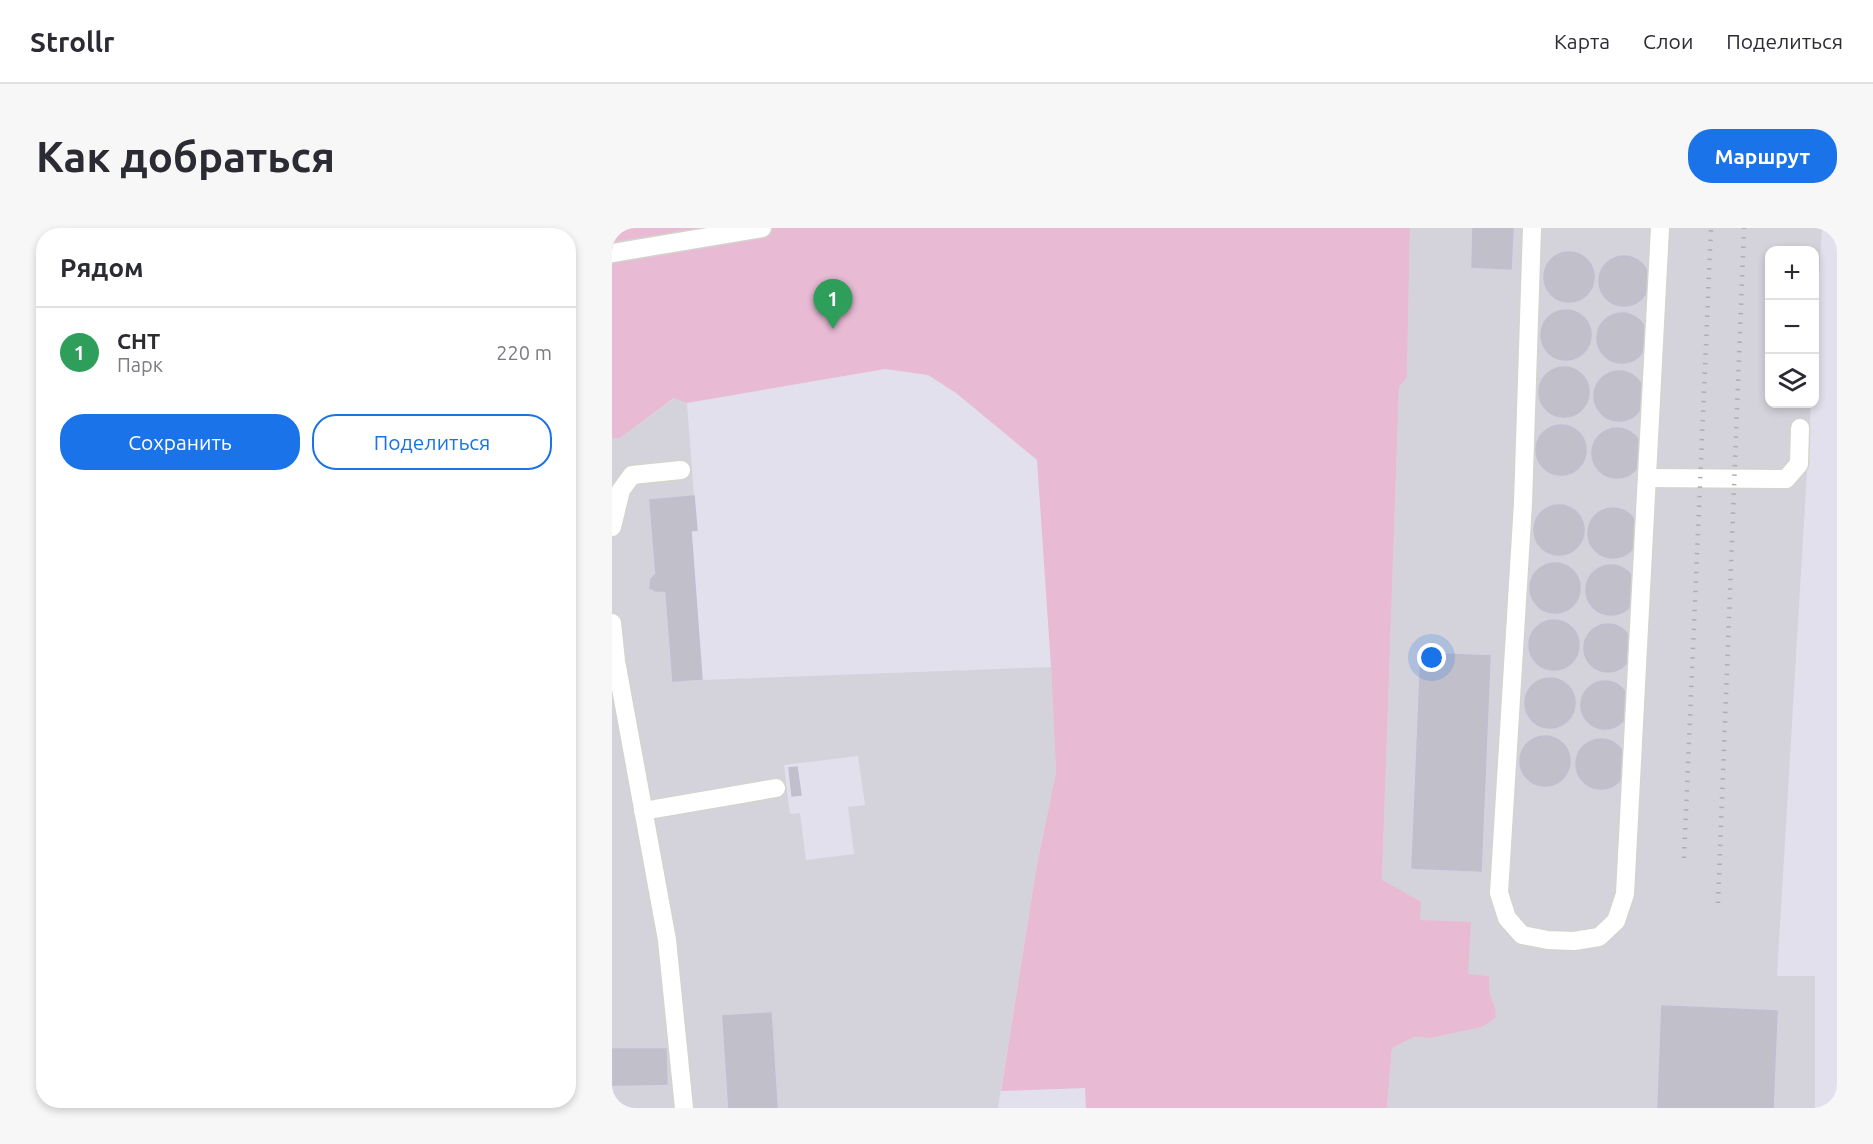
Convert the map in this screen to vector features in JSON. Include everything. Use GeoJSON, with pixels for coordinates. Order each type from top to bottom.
{"type":"FeatureCollection","features":[{"type":"Feature","properties":{"kind":"lane"},"geometry":{"type":"LineString","coordinates":[[612,253],[762,228]]}},
{"type":"Feature","properties":{"kind":"lane"},"geometry":{"type":"LineString","coordinates":[[1532,228],[1523,503],[1499,893],[1507,918],[1522,935],[1548,940],[1574,941],[1599,937],[1616,921],[1625,894],[1660,228]]}},
{"type":"Feature","properties":{"kind":"lane"},"geometry":{"type":"LineString","coordinates":[[1647,478],[1786,479],[1799,464],[1800,428]]}},
{"type":"Feature","properties":{"kind":"lane"},"geometry":{"type":"LineString","coordinates":[[612,527],[621,490],[632,475],[681,470]]}},
{"type":"Feature","properties":{"kind":"lane"},"geometry":{"type":"LineString","coordinates":[[612,623],[616,661],[667,940],[684,1108]]}},
{"type":"Feature","properties":{"kind":"lane"},"geometry":{"type":"LineString","coordinates":[[643,811],[776,788]]}},
{"type":"Feature","properties":{"kind":"shaded area"},"geometry":{"type":"Polygon","coordinates":[[[612,228],[1410,228],[1407,377],[1399,387],[1382,880],[1421,902],[1420,920],[1471,922],[1468,974],[1489,976],[1490,995],[1495,1007],[1496,1018],[1482,1027],[1431,1038],[1414,1037],[1392,1048],[1387,1108],[1086,1108],[1085,1088],[1001,1091],[1036,870],[1056,772],[1037,460],[956,393],[928,375],[885,369],[687,403],[674,398],[620,438],[612,438],[612,228]]]}},
{"type":"Feature","properties":{"kind":"shaded area"},"geometry":{"type":"Polygon","coordinates":[[[1410,228],[1822,228],[1819,280],[1819,246],[1765,246],[1765,408],[1811,408],[1777,976],[1815,976],[1815,1108],[1387,1108],[1392,1048],[1414,1037],[1431,1038],[1482,1027],[1496,1018],[1495,1007],[1490,995],[1489,976],[1468,975],[1382,880],[1399,387],[1407,376],[1410,228]]]}},
{"type":"Feature","properties":{"kind":"shaded area"},"geometry":{"type":"Polygon","coordinates":[[[675,398],[687,403],[694,496],[650,500],[656,574],[651,579],[650,588],[656,591],[666,591],[673,681],[1051,667],[1056,772],[1036,870],[998,1108],[612,1108],[612,438],[620,438],[675,398]],[[858,756],[784,765],[790,814],[800,813],[806,860],[854,854],[848,807],[865,805],[858,756]]]}},
{"type":"Feature","properties":{"kind":"building"},"geometry":{"type":"Polygon","coordinates":[[[1473,228],[1513,228],[1511,269],[1472,267],[1473,228]]]}},
{"type":"Feature","properties":{"kind":"building"},"geometry":{"type":"Polygon","coordinates":[[[1569,252],[1578,254],[1589,263],[1594,277],[1592,286],[1583,297],[1569,302],[1560,300],[1549,291],[1544,277],[1546,268],[1555,257],[1569,252]]]}},
{"type":"Feature","properties":{"kind":"building"},"geometry":{"type":"Polygon","coordinates":[[[1624,256],[1633,258],[1644,267],[1649,281],[1647,290],[1638,301],[1624,306],[1615,304],[1604,295],[1599,281],[1601,272],[1610,261],[1624,256]]]}},
{"type":"Feature","properties":{"kind":"building"},"geometry":{"type":"Polygon","coordinates":[[[1566,310],[1580,314],[1587,321],[1591,335],[1587,349],[1580,356],[1566,360],[1552,356],[1545,349],[1541,335],[1545,321],[1552,314],[1566,310]]]}},
{"type":"Feature","properties":{"kind":"building"},"geometry":{"type":"Polygon","coordinates":[[[1622,313],[1636,317],[1643,324],[1647,338],[1643,352],[1636,359],[1622,363],[1608,359],[1601,352],[1597,338],[1601,324],[1608,317],[1622,313]]]}},
{"type":"Feature","properties":{"kind":"building"},"geometry":{"type":"Polygon","coordinates":[[[1564,367],[1578,371],[1585,378],[1589,392],[1585,406],[1578,413],[1564,417],[1550,413],[1543,406],[1539,392],[1543,378],[1550,371],[1564,367]]]}},
{"type":"Feature","properties":{"kind":"building"},"geometry":{"type":"Polygon","coordinates":[[[1619,371],[1633,375],[1640,382],[1644,396],[1640,410],[1633,417],[1619,421],[1605,417],[1598,410],[1594,396],[1598,382],[1605,375],[1619,371]]]}},
{"type":"Feature","properties":{"kind":"building"},"geometry":{"type":"Polygon","coordinates":[[[1561,425],[1575,429],[1582,436],[1586,450],[1582,464],[1575,471],[1561,475],[1547,471],[1540,464],[1536,450],[1540,436],[1547,429],[1561,425]]]}},
{"type":"Feature","properties":{"kind":"building"},"geometry":{"type":"Polygon","coordinates":[[[1617,428],[1631,432],[1638,439],[1642,453],[1638,467],[1631,474],[1617,478],[1603,474],[1596,467],[1592,453],[1596,439],[1603,432],[1617,428]]]}},
{"type":"Feature","properties":{"kind":"building"},"geometry":{"type":"Polygon","coordinates":[[[694,496],[697,530],[691,531],[702,679],[673,681],[666,591],[656,591],[650,588],[651,579],[656,574],[650,500],[694,496]]]}},
{"type":"Feature","properties":{"kind":"building"},"geometry":{"type":"Polygon","coordinates":[[[1559,505],[1568,507],[1579,516],[1584,530],[1582,539],[1573,550],[1559,555],[1550,553],[1539,544],[1534,530],[1536,521],[1545,510],[1559,505]]]}},
{"type":"Feature","properties":{"kind":"building"},"geometry":{"type":"Polygon","coordinates":[[[1613,508],[1622,510],[1633,519],[1638,533],[1636,542],[1627,553],[1613,558],[1604,556],[1593,547],[1588,533],[1590,524],[1599,513],[1613,508]]]}},
{"type":"Feature","properties":{"kind":"building"},"geometry":{"type":"Polygon","coordinates":[[[1555,563],[1564,565],[1575,574],[1580,588],[1578,597],[1569,608],[1555,613],[1546,611],[1535,602],[1530,588],[1532,579],[1541,568],[1555,563]]]}},
{"type":"Feature","properties":{"kind":"building"},"geometry":{"type":"Polygon","coordinates":[[[1611,565],[1620,567],[1631,576],[1636,590],[1634,599],[1625,610],[1611,615],[1602,613],[1591,604],[1586,590],[1588,581],[1597,570],[1611,565]]]}},
{"type":"Feature","properties":{"kind":"building"},"geometry":{"type":"Polygon","coordinates":[[[1554,620],[1568,624],[1575,631],[1579,645],[1575,659],[1568,666],[1554,670],[1540,666],[1533,659],[1529,645],[1533,631],[1540,624],[1554,620]]]}},
{"type":"Feature","properties":{"kind":"building"},"geometry":{"type":"Polygon","coordinates":[[[1603,624],[1613,624],[1628,634],[1632,648],[1628,662],[1622,668],[1613,672],[1603,672],[1588,662],[1584,653],[1584,643],[1594,628],[1603,624]]]}},
{"type":"Feature","properties":{"kind":"building"},"geometry":{"type":"Polygon","coordinates":[[[1421,653],[1490,656],[1481,871],[1412,868],[1421,653]]]}},
{"type":"Feature","properties":{"kind":"building"},"geometry":{"type":"Polygon","coordinates":[[[1550,678],[1564,682],[1571,689],[1575,703],[1571,717],[1564,724],[1550,728],[1536,724],[1529,717],[1525,703],[1529,689],[1536,682],[1550,678]]]}},
{"type":"Feature","properties":{"kind":"building"},"geometry":{"type":"Polygon","coordinates":[[[1600,681],[1610,681],[1622,688],[1629,700],[1629,710],[1622,722],[1610,729],[1600,729],[1585,718],[1581,710],[1581,700],[1592,685],[1600,681]]]}},
{"type":"Feature","properties":{"kind":"building"},"geometry":{"type":"Polygon","coordinates":[[[1545,736],[1559,740],[1566,747],[1570,761],[1566,775],[1559,782],[1545,786],[1531,782],[1524,775],[1520,761],[1524,747],[1531,740],[1545,736]]]}},
{"type":"Feature","properties":{"kind":"building"},"geometry":{"type":"Polygon","coordinates":[[[1601,739],[1615,743],[1622,750],[1626,764],[1622,778],[1615,785],[1601,789],[1587,785],[1580,778],[1576,764],[1580,750],[1587,743],[1601,739]]]}},
{"type":"Feature","properties":{"kind":"building"},"geometry":{"type":"Polygon","coordinates":[[[797,767],[801,795],[792,796],[789,768],[797,767]]]}},
{"type":"Feature","properties":{"kind":"building"},"geometry":{"type":"Polygon","coordinates":[[[1662,1006],[1777,1011],[1773,1108],[1658,1108],[1662,1006]]]}},
{"type":"Feature","properties":{"kind":"building"},"geometry":{"type":"Polygon","coordinates":[[[771,1013],[777,1108],[729,1108],[723,1016],[771,1013]]]}},
{"type":"Feature","properties":{"kind":"building"},"geometry":{"type":"Polygon","coordinates":[[[612,1049],[666,1049],[667,1084],[612,1085],[612,1049]]]}},
{"type":"Feature","properties":{"kind":"railway"},"geometry":{"type":"LineString","coordinates":[[1684,858],[1711,228]]}},
{"type":"Feature","properties":{"kind":"railway"},"geometry":{"type":"LineString","coordinates":[[1718,903],[1744,228]]}},
{"type":"Feature","properties":{"kind":"place","name":"СНТ"},"geometry":{"type":"Point","coordinates":[833,329]}}]}
